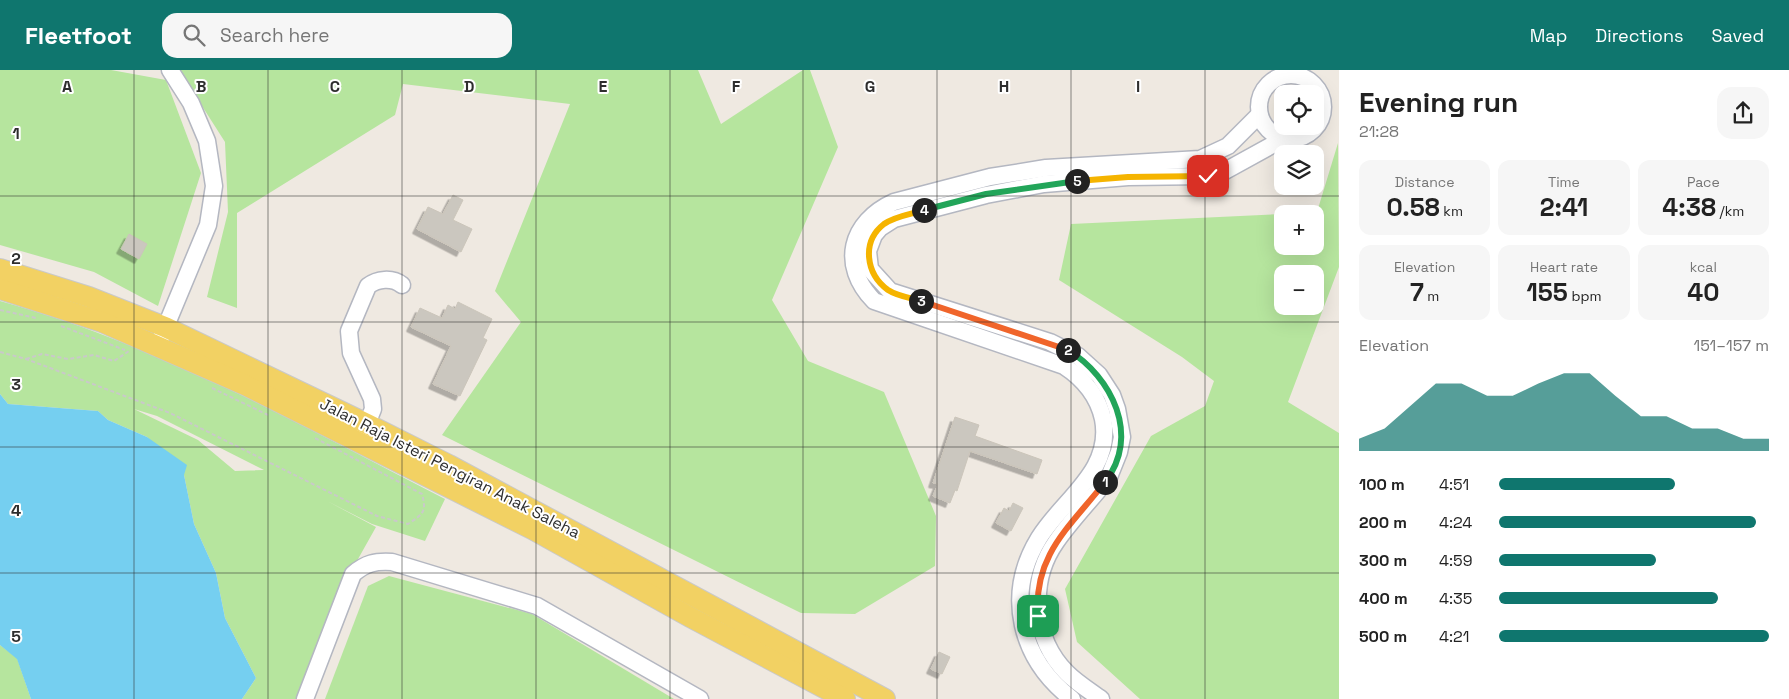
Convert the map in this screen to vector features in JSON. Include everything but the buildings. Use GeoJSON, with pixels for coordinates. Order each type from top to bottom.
{"type":"FeatureCollection","features":[{"type":"Feature","properties":{"kind":"main road","name":"Jalan Raja Isteri Pengiran Anak Saleha"},"geometry":{"type":"LineString","coordinates":[[0,269],[89,298],[360,442],[532,529],[690,618],[845,699]]}},
{"type":"Feature","properties":{"kind":"main road","name":"Jalan Raja Isteri Pengiran Anak Saleha"},"geometry":{"type":"LineString","coordinates":[[0,289],[102,322],[162,336],[367,424],[449,465],[885,699]]}},
{"type":"Feature","properties":{"kind":"street"},"geometry":{"type":"LineString","coordinates":[[162,336],[208,225],[214,186],[207,141],[190,103],[170,70]]}},
{"type":"Feature","properties":{"kind":"street"},"geometry":{"type":"LineString","coordinates":[[1101,699],[1068,674],[1046,645],[1037,603],[1039,580],[1047,557],[1056,542],[1109,477],[1114,465],[1122,437],[1117,409],[1112,395],[1099,375],[1066,348],[890,291],[870,269],[868,260],[871,243],[885,223],[986,194],[1064,182],[1128,177],[1208,176],[1225,170],[1282,139],[1298,139],[1312,132],[1319,124],[1323,103],[1317,89],[1305,78],[1295,75],[1272,74],[1261,94],[1259,115],[1267,130],[1282,139]]}},
{"type":"Feature","properties":{"kind":"street"},"geometry":{"type":"LineString","coordinates":[[1072,699],[1052,682],[1034,658],[1023,627],[1021,592],[1028,560],[1040,537],[1093,471],[1100,458],[1105,429],[1101,409],[1094,396],[1075,373],[1050,360],[874,301],[865,292],[854,270],[852,255],[855,241],[870,217],[894,202],[990,177],[1046,168],[1200,159],[1228,146],[1259,115]]}},
{"type":"Feature","properties":{"kind":"street"},"geometry":{"type":"LineString","coordinates":[[360,442],[373,409],[372,399],[351,353],[349,332],[368,286],[381,280],[398,282],[402,285]]}},
{"type":"Feature","properties":{"kind":"street"},"geometry":{"type":"LineString","coordinates":[[305,699],[353,574],[364,564],[378,561],[392,562],[537,606],[700,699]]}},
{"type":"Feature","properties":{"kind":"path"},"geometry":{"type":"LineString","coordinates":[[0,310],[36,318]]}},
{"type":"Feature","properties":{"kind":"path"},"geometry":{"type":"LineString","coordinates":[[26,359],[42,354],[68,359],[94,355],[114,360],[129,351],[54,323]]}},
{"type":"Feature","properties":{"kind":"path"},"geometry":{"type":"LineString","coordinates":[[0,352],[26,359],[170,414],[377,516],[408,524],[422,515],[425,506],[422,494],[312,436]]}},
{"type":"Feature","properties":{"kind":"path"},"geometry":{"type":"LineString","coordinates":[[210,387],[272,416]]}},
{"type":"Feature","properties":{"kind":"green space"},"geometry":{"type":"Polygon","coordinates":[[[0,70],[111,70],[166,80],[201,173],[158,306],[94,272],[0,245],[0,70]]]}},
{"type":"Feature","properties":{"kind":"green space"},"geometry":{"type":"Polygon","coordinates":[[[179,70],[698,70],[721,124],[803,70],[810,70],[838,147],[772,300],[808,361],[884,392],[936,516],[935,566],[855,614],[801,613],[442,435],[521,322],[495,291],[570,104],[403,84],[395,115],[237,213],[237,308],[207,297],[228,212],[225,142],[179,70]]]}},
{"type":"Feature","properties":{"kind":"green space"},"geometry":{"type":"Polygon","coordinates":[[[1338,143],[1339,267],[1324,307],[1324,265],[1274,265],[1274,315],[1321,315],[1288,402],[1339,433],[1339,699],[1140,699],[1077,642],[1065,589],[1151,436],[1205,406],[1214,381],[1182,357],[1059,280],[1071,224],[1274,214],[1274,255],[1324,255],[1324,205],[1319,205],[1322,195],[1324,195],[1324,189],[1338,143]]]}},
{"type":"Feature","properties":{"kind":"green space"},"geometry":{"type":"Polygon","coordinates":[[[0,301],[58,319],[172,363],[282,415],[445,499],[425,541],[372,524],[327,501],[376,527],[335,600],[298,699],[242,699],[256,678],[225,618],[216,573],[194,524],[184,475],[147,437],[108,420],[98,411],[8,404],[0,394],[0,301]],[[134,409],[198,440],[235,471],[264,470],[157,416],[134,409]]]}},
{"type":"Feature","properties":{"kind":"green space"},"geometry":{"type":"Polygon","coordinates":[[[389,576],[532,614],[674,699],[325,699],[368,586],[389,576]]]}},
{"type":"Feature","properties":{"kind":"green space"},"geometry":{"type":"Polygon","coordinates":[[[0,645],[17,658],[31,699],[0,699],[0,645]]]}},
{"type":"Feature","properties":{"kind":"water"},"geometry":{"type":"Polygon","coordinates":[[[0,394],[8,404],[98,411],[108,420],[147,437],[187,465],[184,475],[194,524],[216,573],[225,618],[256,678],[242,699],[31,699],[17,659],[0,645],[0,394]]]}},
{"type":"Feature","properties":{"kind":"route"},"geometry":{"type":"LineString","coordinates":[[1038,616],[1039,580],[1047,557],[1056,542],[1109,477],[1119,452],[1122,437],[1121,425],[1112,395],[1099,375],[1066,348],[890,291],[881,284],[870,269],[868,251],[874,235],[885,223],[894,219],[986,194],[1064,182],[1128,177],[1208,176]]}}]}
